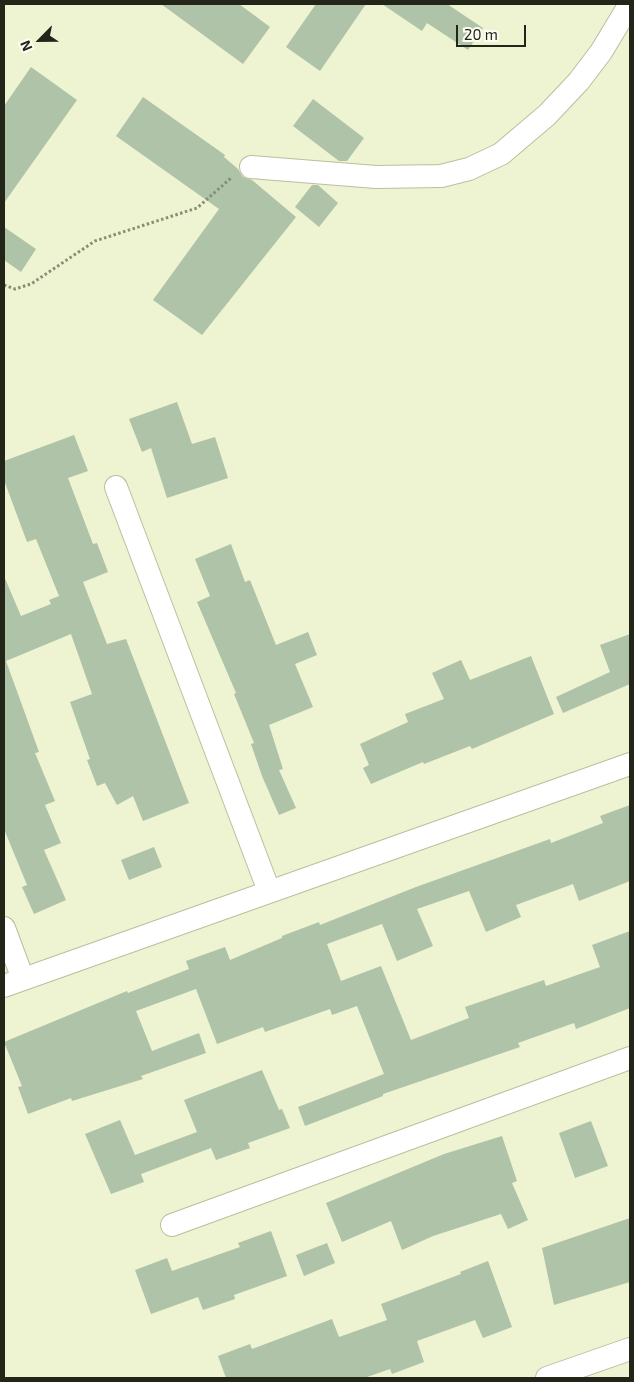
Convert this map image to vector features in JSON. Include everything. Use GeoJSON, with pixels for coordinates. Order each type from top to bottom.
{"type":"FeatureCollection","features":[{"type":"Feature","properties":{"kind":"street"},"geometry":{"type":"LineString","coordinates":[[251,167],[376,177],[441,176],[468,169],[501,154],[546,115],[579,80],[601,52],[630,4]]}},
{"type":"Feature","properties":{"kind":"street"},"geometry":{"type":"LineString","coordinates":[[116,487],[269,891]]}},
{"type":"Feature","properties":{"kind":"street"},"geometry":{"type":"LineString","coordinates":[[4,928],[14,982],[630,764]]}},
{"type":"Feature","properties":{"kind":"street"},"geometry":{"type":"LineString","coordinates":[[172,1225],[630,1058]]}},
{"type":"Feature","properties":{"kind":"street"},"geometry":{"type":"LineString","coordinates":[[547,1378],[630,1349]]}},
{"type":"Feature","properties":{"kind":"path"},"geometry":{"type":"LineString","coordinates":[[4,285],[15,289],[31,284],[95,241],[197,208],[240,171],[251,167]]}},
{"type":"Feature","properties":{"kind":"building"},"geometry":{"type":"Polygon","coordinates":[[[161,4],[239,4],[270,27],[243,64],[161,4]]]}},
{"type":"Feature","properties":{"kind":"building"},"geometry":{"type":"Polygon","coordinates":[[[316,4],[366,4],[320,71],[286,47],[316,4]]]}},
{"type":"Feature","properties":{"kind":"building"},"geometry":{"type":"Polygon","coordinates":[[[382,4],[447,4],[483,28],[468,50],[427,23],[422,31],[382,4]]]}},
{"type":"Feature","properties":{"kind":"building"},"geometry":{"type":"Polygon","coordinates":[[[31,67],[77,100],[4,203],[4,106],[31,67]]]}},
{"type":"Feature","properties":{"kind":"building"},"geometry":{"type":"Polygon","coordinates":[[[143,97],[225,155],[224,157],[238,169],[243,177],[252,180],[296,217],[202,335],[153,300],[219,209],[116,136],[143,97]]]}},
{"type":"Feature","properties":{"kind":"building"},"geometry":{"type":"Polygon","coordinates":[[[313,99],[364,138],[347,161],[339,161],[293,126],[313,99]]]}},
{"type":"Feature","properties":{"kind":"building"},"geometry":{"type":"Polygon","coordinates":[[[312,185],[318,185],[338,203],[319,227],[295,207],[312,185]]]}},
{"type":"Feature","properties":{"kind":"building"},"geometry":{"type":"Polygon","coordinates":[[[4,227],[36,249],[21,272],[4,260],[4,227]]]}},
{"type":"Feature","properties":{"kind":"building"},"geometry":{"type":"Polygon","coordinates":[[[177,402],[192,444],[215,437],[228,478],[167,498],[151,448],[142,452],[129,419],[177,402]]]}},
{"type":"Feature","properties":{"kind":"building"},"geometry":{"type":"Polygon","coordinates":[[[74,435],[88,471],[68,478],[93,544],[97,543],[108,572],[83,582],[107,644],[126,639],[189,803],[143,821],[133,796],[117,805],[105,783],[97,786],[87,760],[90,759],[70,702],[92,694],[71,634],[6,661],[39,752],[35,753],[55,801],[45,805],[61,843],[44,850],[66,900],[34,914],[22,887],[27,885],[4,829],[4,576],[21,616],[51,604],[49,600],[59,596],[36,539],[27,542],[4,480],[4,461],[74,435]]]}},
{"type":"Feature","properties":{"kind":"building"},"geometry":{"type":"Polygon","coordinates":[[[231,544],[245,582],[250,580],[276,645],[308,632],[317,655],[295,664],[313,707],[269,725],[283,769],[279,770],[296,808],[279,815],[262,776],[251,744],[254,743],[234,694],[236,693],[197,602],[210,596],[195,559],[231,544]]]}},
{"type":"Feature","properties":{"kind":"building"},"geometry":{"type":"Polygon","coordinates":[[[630,634],[630,684],[563,713],[556,697],[610,672],[600,645],[630,634]]]}},
{"type":"Feature","properties":{"kind":"building"},"geometry":{"type":"Polygon","coordinates":[[[531,656],[554,714],[472,749],[470,746],[424,764],[423,762],[371,784],[363,768],[369,765],[360,744],[408,722],[405,714],[444,699],[432,673],[461,660],[470,680],[531,656]]]}},
{"type":"Feature","properties":{"kind":"building"},"geometry":{"type":"Polygon","coordinates":[[[630,805],[630,881],[579,901],[573,884],[516,905],[521,917],[486,932],[469,891],[417,909],[433,946],[397,961],[382,924],[327,944],[341,981],[381,966],[411,1040],[469,1018],[465,1007],[544,980],[546,986],[600,967],[592,945],[630,931],[630,1008],[576,1029],[574,1023],[518,1043],[520,1047],[383,1094],[383,1096],[305,1126],[298,1107],[384,1074],[357,1006],[332,1015],[330,1009],[265,1032],[263,1027],[217,1044],[196,989],[136,1011],[152,1051],[199,1033],[206,1053],[141,1076],[143,1079],[72,1101],[71,1098],[28,1114],[18,1087],[22,1086],[4,1042],[127,991],[128,993],[189,969],[186,961],[225,947],[230,960],[282,938],[282,936],[319,922],[320,925],[416,887],[550,839],[551,843],[603,823],[600,816],[630,805]]]}},
{"type":"Feature","properties":{"kind":"building"},"geometry":{"type":"Polygon","coordinates":[[[154,847],[162,867],[129,880],[121,860],[154,847]]]}},
{"type":"Feature","properties":{"kind":"building"},"geometry":{"type":"Polygon","coordinates":[[[262,1070],[279,1110],[282,1109],[290,1128],[248,1143],[250,1148],[216,1160],[211,1148],[141,1174],[144,1182],[111,1194],[85,1134],[120,1120],[135,1155],[197,1132],[184,1100],[262,1070]]]}},
{"type":"Feature","properties":{"kind":"building"},"geometry":{"type":"Polygon","coordinates":[[[591,1121],[608,1166],[575,1178],[559,1133],[591,1121]]]}},
{"type":"Feature","properties":{"kind":"building"},"geometry":{"type":"Polygon","coordinates":[[[502,1136],[517,1181],[512,1183],[528,1220],[508,1229],[501,1214],[433,1236],[402,1250],[391,1221],[342,1242],[326,1203],[444,1154],[502,1136]]]}},
{"type":"Feature","properties":{"kind":"building"},"geometry":{"type":"Polygon","coordinates":[[[630,1218],[630,1282],[554,1305],[542,1248],[630,1218]]]}},
{"type":"Feature","properties":{"kind":"building"},"geometry":{"type":"Polygon","coordinates":[[[271,1231],[287,1276],[234,1295],[235,1299],[203,1310],[198,1297],[151,1314],[135,1270],[167,1258],[172,1271],[240,1247],[238,1243],[271,1231]]]}},
{"type":"Feature","properties":{"kind":"building"},"geometry":{"type":"Polygon","coordinates":[[[327,1243],[335,1263],[304,1276],[296,1255],[327,1243]]]}},
{"type":"Feature","properties":{"kind":"building"},"geometry":{"type":"Polygon","coordinates":[[[488,1261],[512,1327],[483,1338],[475,1320],[417,1341],[424,1362],[392,1374],[390,1369],[364,1378],[226,1378],[218,1356],[250,1344],[252,1349],[332,1319],[339,1337],[387,1320],[381,1304],[461,1274],[460,1272],[488,1261]]]}}]}
